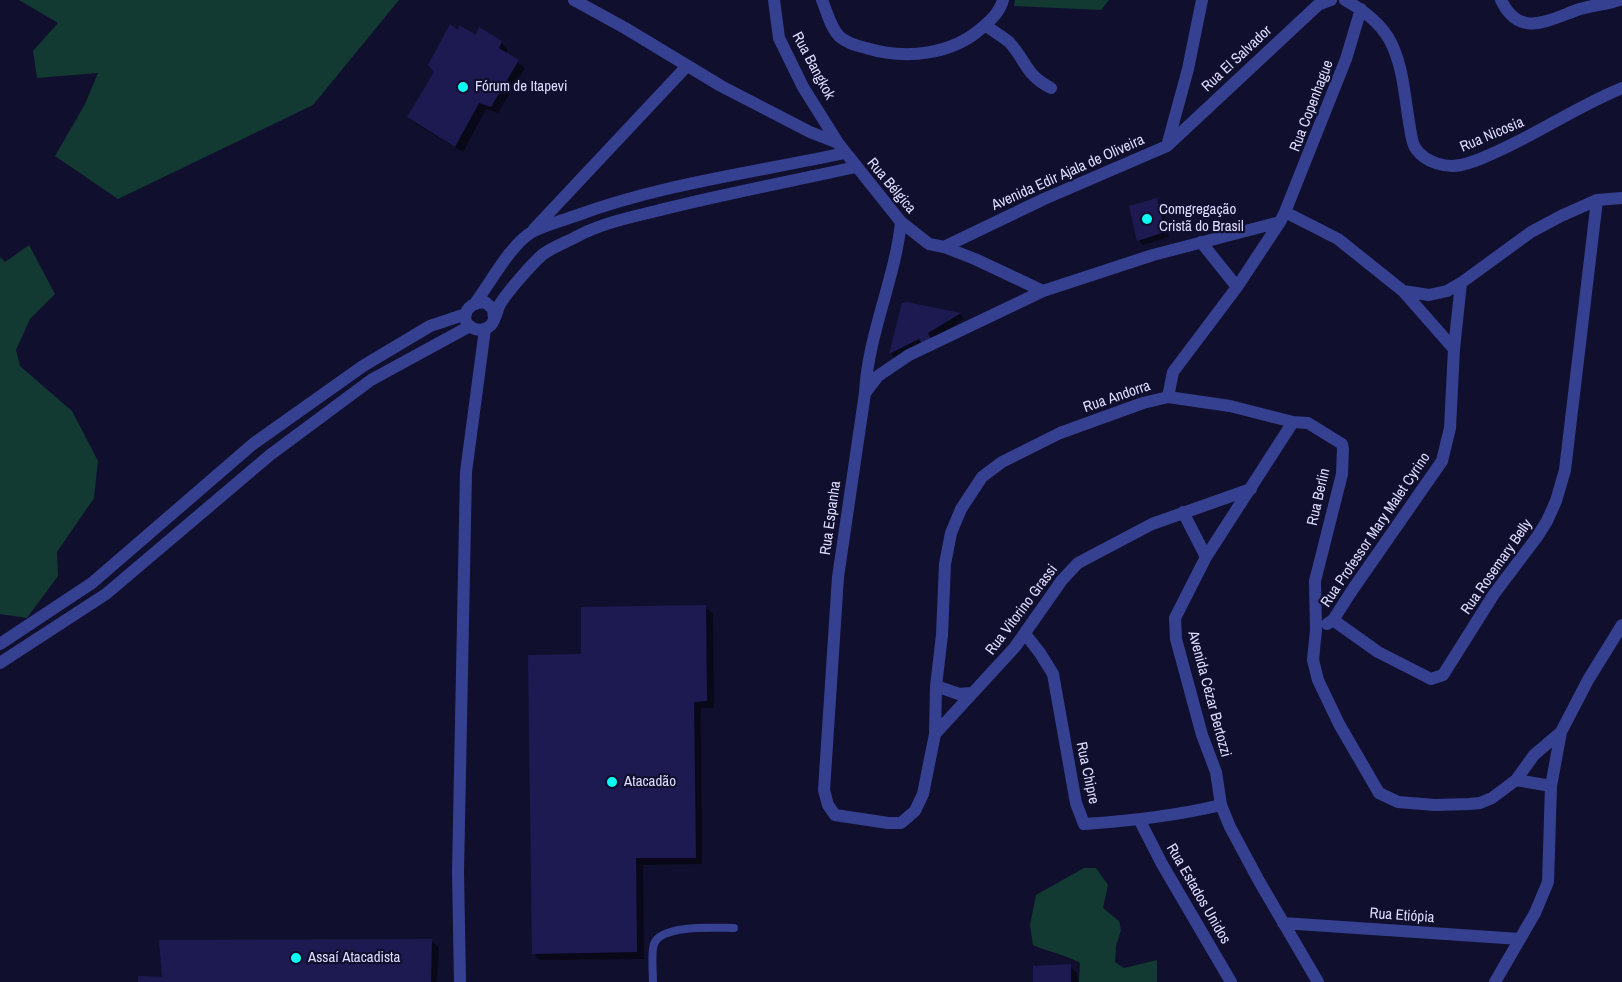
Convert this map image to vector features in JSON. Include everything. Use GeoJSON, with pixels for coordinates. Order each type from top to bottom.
{"type":"FeatureCollection","features":[{"type":"Feature","properties":{"kind":"street"},"geometry":{"type":"LineString","coordinates":[[574,0],[741,97],[841,148]]}},
{"type":"Feature","properties":{"kind":"street","name":"Rua Bangkok"},"geometry":{"type":"LineString","coordinates":[[774,0],[779,38],[803,87],[841,148]]}},
{"type":"Feature","properties":{"kind":"street"},"geometry":{"type":"LineString","coordinates":[[822,0],[832,26],[840,37],[853,45],[902,55],[950,47],[975,34],[1000,8],[1003,0]]}},
{"type":"Feature","properties":{"kind":"street","name":"Avenida Edir Ajala de Oliveira"},"geometry":{"type":"LineString","coordinates":[[944,247],[1044,199],[1167,146],[1188,69],[1202,0]]}},
{"type":"Feature","properties":{"kind":"street","name":"Rua El Salvador"},"geometry":{"type":"LineString","coordinates":[[1167,146],[1318,5],[1331,0]]}},
{"type":"Feature","properties":{"kind":"street"},"geometry":{"type":"LineString","coordinates":[[1345,0],[1360,9]]}},
{"type":"Feature","properties":{"kind":"street"},"geometry":{"type":"LineString","coordinates":[[1501,0],[1512,17],[1526,24],[1550,21],[1579,9],[1619,0]]}},
{"type":"Feature","properties":{"kind":"street","name":"Rua Nicosia"},"geometry":{"type":"LineString","coordinates":[[1360,9],[1376,22],[1392,45],[1400,68],[1415,149],[1427,159],[1442,166],[1461,165],[1520,142],[1601,96],[1622,88]]}},
{"type":"Feature","properties":{"kind":"street","name":"Rua Copenhague"},"geometry":{"type":"LineString","coordinates":[[1283,217],[1346,59],[1360,9]]}},
{"type":"Feature","properties":{"kind":"street"},"geometry":{"type":"LineString","coordinates":[[985,25],[1007,40],[1027,70],[1051,88]]}},
{"type":"Feature","properties":{"kind":"street"},"geometry":{"type":"LineString","coordinates":[[687,66],[503,261],[476,302],[469,306],[466,321],[470,326],[477,330],[491,325],[500,304],[543,255],[595,226],[730,192],[856,167]]}},
{"type":"Feature","properties":{"kind":"street"},"geometry":{"type":"LineString","coordinates":[[531,232],[603,205],[841,148]]}},
{"type":"Feature","properties":{"kind":"street","name":"Rua Bélgica"},"geometry":{"type":"LineString","coordinates":[[841,148],[901,222],[929,244],[944,247],[999,269],[1042,291]]}},
{"type":"Feature","properties":{"kind":"street"},"geometry":{"type":"LineString","coordinates":[[1404,291],[1429,295],[1447,291],[1531,232],[1561,216],[1597,200],[1622,198]]}},
{"type":"Feature","properties":{"kind":"street","name":"Rua Rosemary Belly"},"geometry":{"type":"LineString","coordinates":[[1333,620],[1378,652],[1431,679],[1443,675],[1494,594],[1537,537],[1556,501],[1565,470],[1597,200]]}},
{"type":"Feature","properties":{"kind":"street"},"geometry":{"type":"LineString","coordinates":[[865,393],[878,376],[909,355],[1042,291],[1153,255],[1283,217],[1338,239],[1404,291],[1454,349]]}},
{"type":"Feature","properties":{"kind":"street","name":"Rua Andorra"},"geometry":{"type":"LineString","coordinates":[[873,821],[901,823],[915,811],[923,794],[935,735],[936,686],[942,635],[945,564],[951,533],[961,509],[982,477],[1002,462],[1060,433],[1143,403],[1168,397],[1173,372],[1237,287],[1283,217]]}},
{"type":"Feature","properties":{"kind":"street"},"geometry":{"type":"LineString","coordinates":[[865,393],[866,368],[899,245],[901,222]]}},
{"type":"Feature","properties":{"kind":"street"},"geometry":{"type":"LineString","coordinates":[[1201,242],[1221,264],[1237,287]]}},
{"type":"Feature","properties":{"kind":"street","name":"Rua Professor Mary Malet Cyrino"},"geometry":{"type":"LineString","coordinates":[[1333,620],[1442,461],[1449,428],[1461,283]]}},
{"type":"Feature","properties":{"kind":"street"},"geometry":{"type":"LineString","coordinates":[[476,302],[485,302],[493,309],[494,319]]}},
{"type":"Feature","properties":{"kind":"street"},"geometry":{"type":"LineString","coordinates":[[0,644],[92,583],[253,444],[363,366],[430,326],[466,314]]}},
{"type":"Feature","properties":{"kind":"street"},"geometry":{"type":"LineString","coordinates":[[0,663],[106,594],[270,455],[371,380],[470,326]]}},
{"type":"Feature","properties":{"kind":"street"},"geometry":{"type":"LineString","coordinates":[[460,982],[458,872],[466,472],[485,329]]}},
{"type":"Feature","properties":{"kind":"street","name":"Rua Espanha"},"geometry":{"type":"LineString","coordinates":[[865,393],[838,576],[824,790],[828,806],[836,815],[873,821]]}},
{"type":"Feature","properties":{"kind":"street","name":"Rua Berlin"},"geometry":{"type":"LineString","coordinates":[[1168,397],[1230,406],[1293,422],[1308,423],[1342,444],[1342,474],[1315,581],[1316,630]]}},
{"type":"Feature","properties":{"kind":"street","name":"Avenida Cézar Bertozzi"},"geometry":{"type":"LineString","coordinates":[[1293,422],[1206,557],[1175,618],[1176,639],[1202,735],[1216,772],[1221,805],[1230,827],[1318,982]]}},
{"type":"Feature","properties":{"kind":"street","name":"Rua Vitorino Grassi"},"geometry":{"type":"LineString","coordinates":[[935,735],[971,693],[996,670],[1025,634],[1062,580],[1078,563],[1123,537],[1184,512],[1251,489]]}},
{"type":"Feature","properties":{"kind":"street"},"geometry":{"type":"LineString","coordinates":[[1184,512],[1206,557]]}},
{"type":"Feature","properties":{"kind":"street"},"geometry":{"type":"LineString","coordinates":[[1333,620],[1316,630],[1313,660],[1318,680],[1339,724],[1379,793],[1398,802],[1436,805],[1480,803],[1492,798],[1516,780],[1534,755],[1561,732]]}},
{"type":"Feature","properties":{"kind":"street"},"geometry":{"type":"LineString","coordinates":[[1495,982],[1535,913],[1548,882],[1551,786],[1561,732],[1588,680],[1622,624]]}},
{"type":"Feature","properties":{"kind":"street","name":"Rua Chipre"},"geometry":{"type":"LineString","coordinates":[[1025,634],[1053,674],[1076,803],[1084,824],[1140,821],[1221,805]]}},
{"type":"Feature","properties":{"kind":"street"},"geometry":{"type":"LineString","coordinates":[[936,686],[959,694],[971,693]]}},
{"type":"Feature","properties":{"kind":"street"},"geometry":{"type":"LineString","coordinates":[[1516,780],[1551,786]]}},
{"type":"Feature","properties":{"kind":"street","name":"Rua Estados Unidos"},"geometry":{"type":"LineString","coordinates":[[1140,821],[1162,864],[1231,982]]}},
{"type":"Feature","properties":{"kind":"street","name":"Rua Etiópia"},"geometry":{"type":"LineString","coordinates":[[1283,923],[1520,939]]}},
{"type":"Feature","properties":{"kind":"lane"},"geometry":{"type":"LineString","coordinates":[[653,982],[653,944],[660,936],[673,930],[734,928]]}},
{"type":"Feature","properties":{"kind":"green space"},"geometry":{"type":"Polygon","coordinates":[[[19,0],[399,0],[313,105],[118,199],[55,156],[85,104],[98,73],[37,78],[33,51],[58,23],[19,0]]]}},
{"type":"Feature","properties":{"kind":"green space"},"geometry":{"type":"Polygon","coordinates":[[[1015,0],[1109,0],[1101,10],[1014,6],[1015,0]]]}},
{"type":"Feature","properties":{"kind":"green space"},"geometry":{"type":"Polygon","coordinates":[[[29,245],[55,294],[30,319],[16,350],[20,366],[72,411],[98,461],[94,498],[57,552],[58,576],[27,618],[0,614],[0,257],[5,262],[29,245]]]}},
{"type":"Feature","properties":{"kind":"green space"},"geometry":{"type":"Polygon","coordinates":[[[1084,868],[1096,868],[1108,885],[1103,908],[1119,921],[1121,930],[1116,946],[1115,962],[1124,968],[1157,960],[1157,982],[1079,982],[1080,963],[1033,945],[1030,925],[1036,895],[1084,868]]]}},
{"type":"Feature","properties":{"kind":"building","name":"Fórum de Itapevi"},"geometry":{"type":"Polygon","coordinates":[[[450,24],[458,30],[459,25],[476,35],[479,27],[502,41],[499,48],[519,60],[491,107],[479,103],[455,147],[407,117],[434,72],[428,65],[450,24]]]}},
{"type":"Feature","properties":{"kind":"building","name":"Comgregação Cristã do Brasil"},"geometry":{"type":"Polygon","coordinates":[[[1157,198],[1165,232],[1137,241],[1129,206],[1157,198]]]}},
{"type":"Feature","properties":{"kind":"building"},"geometry":{"type":"Polygon","coordinates":[[[907,302],[961,313],[928,333],[932,341],[923,346],[919,339],[889,354],[902,303],[907,302]]]}},
{"type":"Feature","properties":{"kind":"building","name":"Atacadão"},"geometry":{"type":"Polygon","coordinates":[[[706,605],[707,701],[694,702],[696,858],[636,858],[637,952],[532,954],[528,655],[581,654],[581,607],[706,605]]]}},
{"type":"Feature","properties":{"kind":"building","name":"Assaí Atacadista"},"geometry":{"type":"Polygon","coordinates":[[[432,939],[431,982],[138,982],[138,976],[162,977],[159,940],[432,939]]]}},
{"type":"Feature","properties":{"kind":"building"},"geometry":{"type":"Polygon","coordinates":[[[1071,964],[1071,982],[1033,982],[1033,966],[1071,964]]]}},
{"type":"Feature","properties":{"kind":"place","name":"Fórum de Itapevi"},"geometry":{"type":"Point","coordinates":[463,87]}},
{"type":"Feature","properties":{"kind":"place","name":"Comgregação Cristã do Brasil"},"geometry":{"type":"Point","coordinates":[1147,219]}},
{"type":"Feature","properties":{"kind":"place","name":"Atacadão"},"geometry":{"type":"Point","coordinates":[612,782]}},
{"type":"Feature","properties":{"kind":"place","name":"Assaí Atacadista"},"geometry":{"type":"Point","coordinates":[296,958]}}]}
